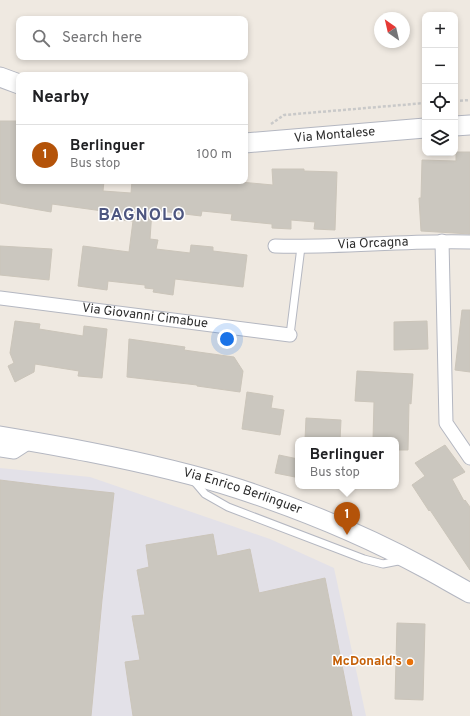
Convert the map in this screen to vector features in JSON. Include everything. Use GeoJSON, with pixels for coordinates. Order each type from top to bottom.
{"type":"FeatureCollection","features":[{"type":"Feature","properties":{"kind":"main road"},"geometry":{"type":"LineString","coordinates":[[0,77],[16,83]]}},
{"type":"Feature","properties":{"kind":"main road"},"geometry":{"type":"LineString","coordinates":[[458,126],[470,124]]}},
{"type":"Feature","properties":{"kind":"main road","name":"Via Montalese"},"geometry":{"type":"LineString","coordinates":[[248,143],[422,128]]}},
{"type":"Feature","properties":{"kind":"main road","name":"Via Enrico Berlinguer"},"geometry":{"type":"LineString","coordinates":[[0,436],[131,460],[188,474],[238,489],[303,512],[362,537],[408,559],[470,593]]}},
{"type":"Feature","properties":{"kind":"street","name":"Via Orcagna"},"geometry":{"type":"LineString","coordinates":[[275,246],[301,247],[442,241],[470,242]]}},
{"type":"Feature","properties":{"kind":"street"},"geometry":{"type":"LineString","coordinates":[[442,241],[446,422],[470,458]]}},
{"type":"Feature","properties":{"kind":"street","name":"Via Giovanni Cimabue"},"geometry":{"type":"LineString","coordinates":[[0,298],[290,335]]}},
{"type":"Feature","properties":{"kind":"street"},"geometry":{"type":"LineString","coordinates":[[0,450],[14,452],[31,441]]}},
{"type":"Feature","properties":{"kind":"lane"},"geometry":{"type":"LineString","coordinates":[[290,335],[301,247]]}},
{"type":"Feature","properties":{"kind":"path"},"geometry":{"type":"LineString","coordinates":[[458,101],[470,100]]}},
{"type":"Feature","properties":{"kind":"path"},"geometry":{"type":"LineString","coordinates":[[267,127],[284,115],[422,104]]}},
{"type":"Feature","properties":{"kind":"shaded area"},"geometry":{"type":"Polygon","coordinates":[[[0,468],[90,477],[270,539],[334,568],[366,716],[0,716],[0,468]]]}},
{"type":"Feature","properties":{"kind":"building"},"geometry":{"type":"Polygon","coordinates":[[[0,121],[16,121],[16,184],[104,184],[103,191],[131,193],[132,184],[248,184],[248,183],[273,185],[272,169],[304,169],[304,171],[337,172],[335,230],[314,229],[315,222],[291,220],[291,229],[272,228],[272,224],[231,220],[232,214],[202,211],[201,216],[152,210],[150,239],[158,240],[156,249],[190,253],[191,245],[213,247],[213,251],[247,255],[243,287],[175,279],[173,295],[153,292],[154,289],[145,288],[145,285],[108,281],[107,290],[78,286],[83,246],[129,252],[133,221],[116,220],[117,213],[52,204],[51,212],[0,203],[0,121]]]}},
{"type":"Feature","properties":{"kind":"building"},"geometry":{"type":"Polygon","coordinates":[[[458,152],[470,152],[470,234],[421,231],[419,198],[421,198],[422,160],[456,161],[458,152]]]}},
{"type":"Feature","properties":{"kind":"building"},"geometry":{"type":"Polygon","coordinates":[[[0,246],[52,249],[49,280],[0,275],[0,246]]]}},
{"type":"Feature","properties":{"kind":"building"},"geometry":{"type":"Polygon","coordinates":[[[462,310],[470,310],[470,372],[455,370],[462,310]]]}},
{"type":"Feature","properties":{"kind":"building"},"geometry":{"type":"Polygon","coordinates":[[[15,321],[40,324],[39,329],[83,336],[84,326],[107,329],[102,378],[78,376],[79,371],[35,364],[34,372],[15,382],[8,366],[14,363],[10,353],[15,321]]]}},
{"type":"Feature","properties":{"kind":"building"},"geometry":{"type":"Polygon","coordinates":[[[427,321],[428,349],[394,350],[394,322],[427,321]]]}},
{"type":"Feature","properties":{"kind":"building"},"geometry":{"type":"Polygon","coordinates":[[[129,339],[185,347],[184,350],[234,357],[243,371],[240,392],[197,385],[127,377],[129,339]]]}},
{"type":"Feature","properties":{"kind":"building"},"geometry":{"type":"Polygon","coordinates":[[[357,371],[413,374],[411,404],[409,403],[408,450],[399,450],[399,437],[373,437],[374,402],[355,401],[357,371]]]}},
{"type":"Feature","properties":{"kind":"building"},"geometry":{"type":"Polygon","coordinates":[[[247,392],[273,396],[271,408],[284,410],[280,435],[242,429],[247,392]]]}},
{"type":"Feature","properties":{"kind":"building"},"geometry":{"type":"Polygon","coordinates":[[[306,418],[341,420],[340,437],[305,437],[306,418]]]}},
{"type":"Feature","properties":{"kind":"building"},"geometry":{"type":"Polygon","coordinates":[[[445,445],[465,472],[452,479],[464,501],[465,500],[470,507],[470,570],[412,485],[425,476],[415,463],[445,445]]]}},
{"type":"Feature","properties":{"kind":"building"},"geometry":{"type":"Polygon","coordinates":[[[279,455],[295,458],[295,477],[275,473],[279,455]]]}},
{"type":"Feature","properties":{"kind":"building"},"geometry":{"type":"Polygon","coordinates":[[[0,480],[114,493],[91,716],[0,716],[0,480]]]}},
{"type":"Feature","properties":{"kind":"building"},"geometry":{"type":"Polygon","coordinates":[[[213,534],[217,556],[250,549],[259,593],[325,578],[352,716],[133,716],[125,662],[140,660],[132,616],[145,615],[137,570],[149,567],[146,545],[213,534]]]}},
{"type":"Feature","properties":{"kind":"building","name":"McDonald's"},"geometry":{"type":"Polygon","coordinates":[[[397,623],[425,624],[423,700],[395,699],[397,623]]]}},
{"type":"Feature","properties":{"kind":"place","name":"Berlinguer"},"geometry":{"type":"Point","coordinates":[347,535]}},
{"type":"Feature","properties":{"kind":"place","name":"McDonald's"},"geometry":{"type":"Point","coordinates":[410,662]}},
{"type":"Feature","properties":{"kind":"district","name":"BAGNOLO"},"geometry":{"type":"Point","coordinates":[142,216]}}]}
